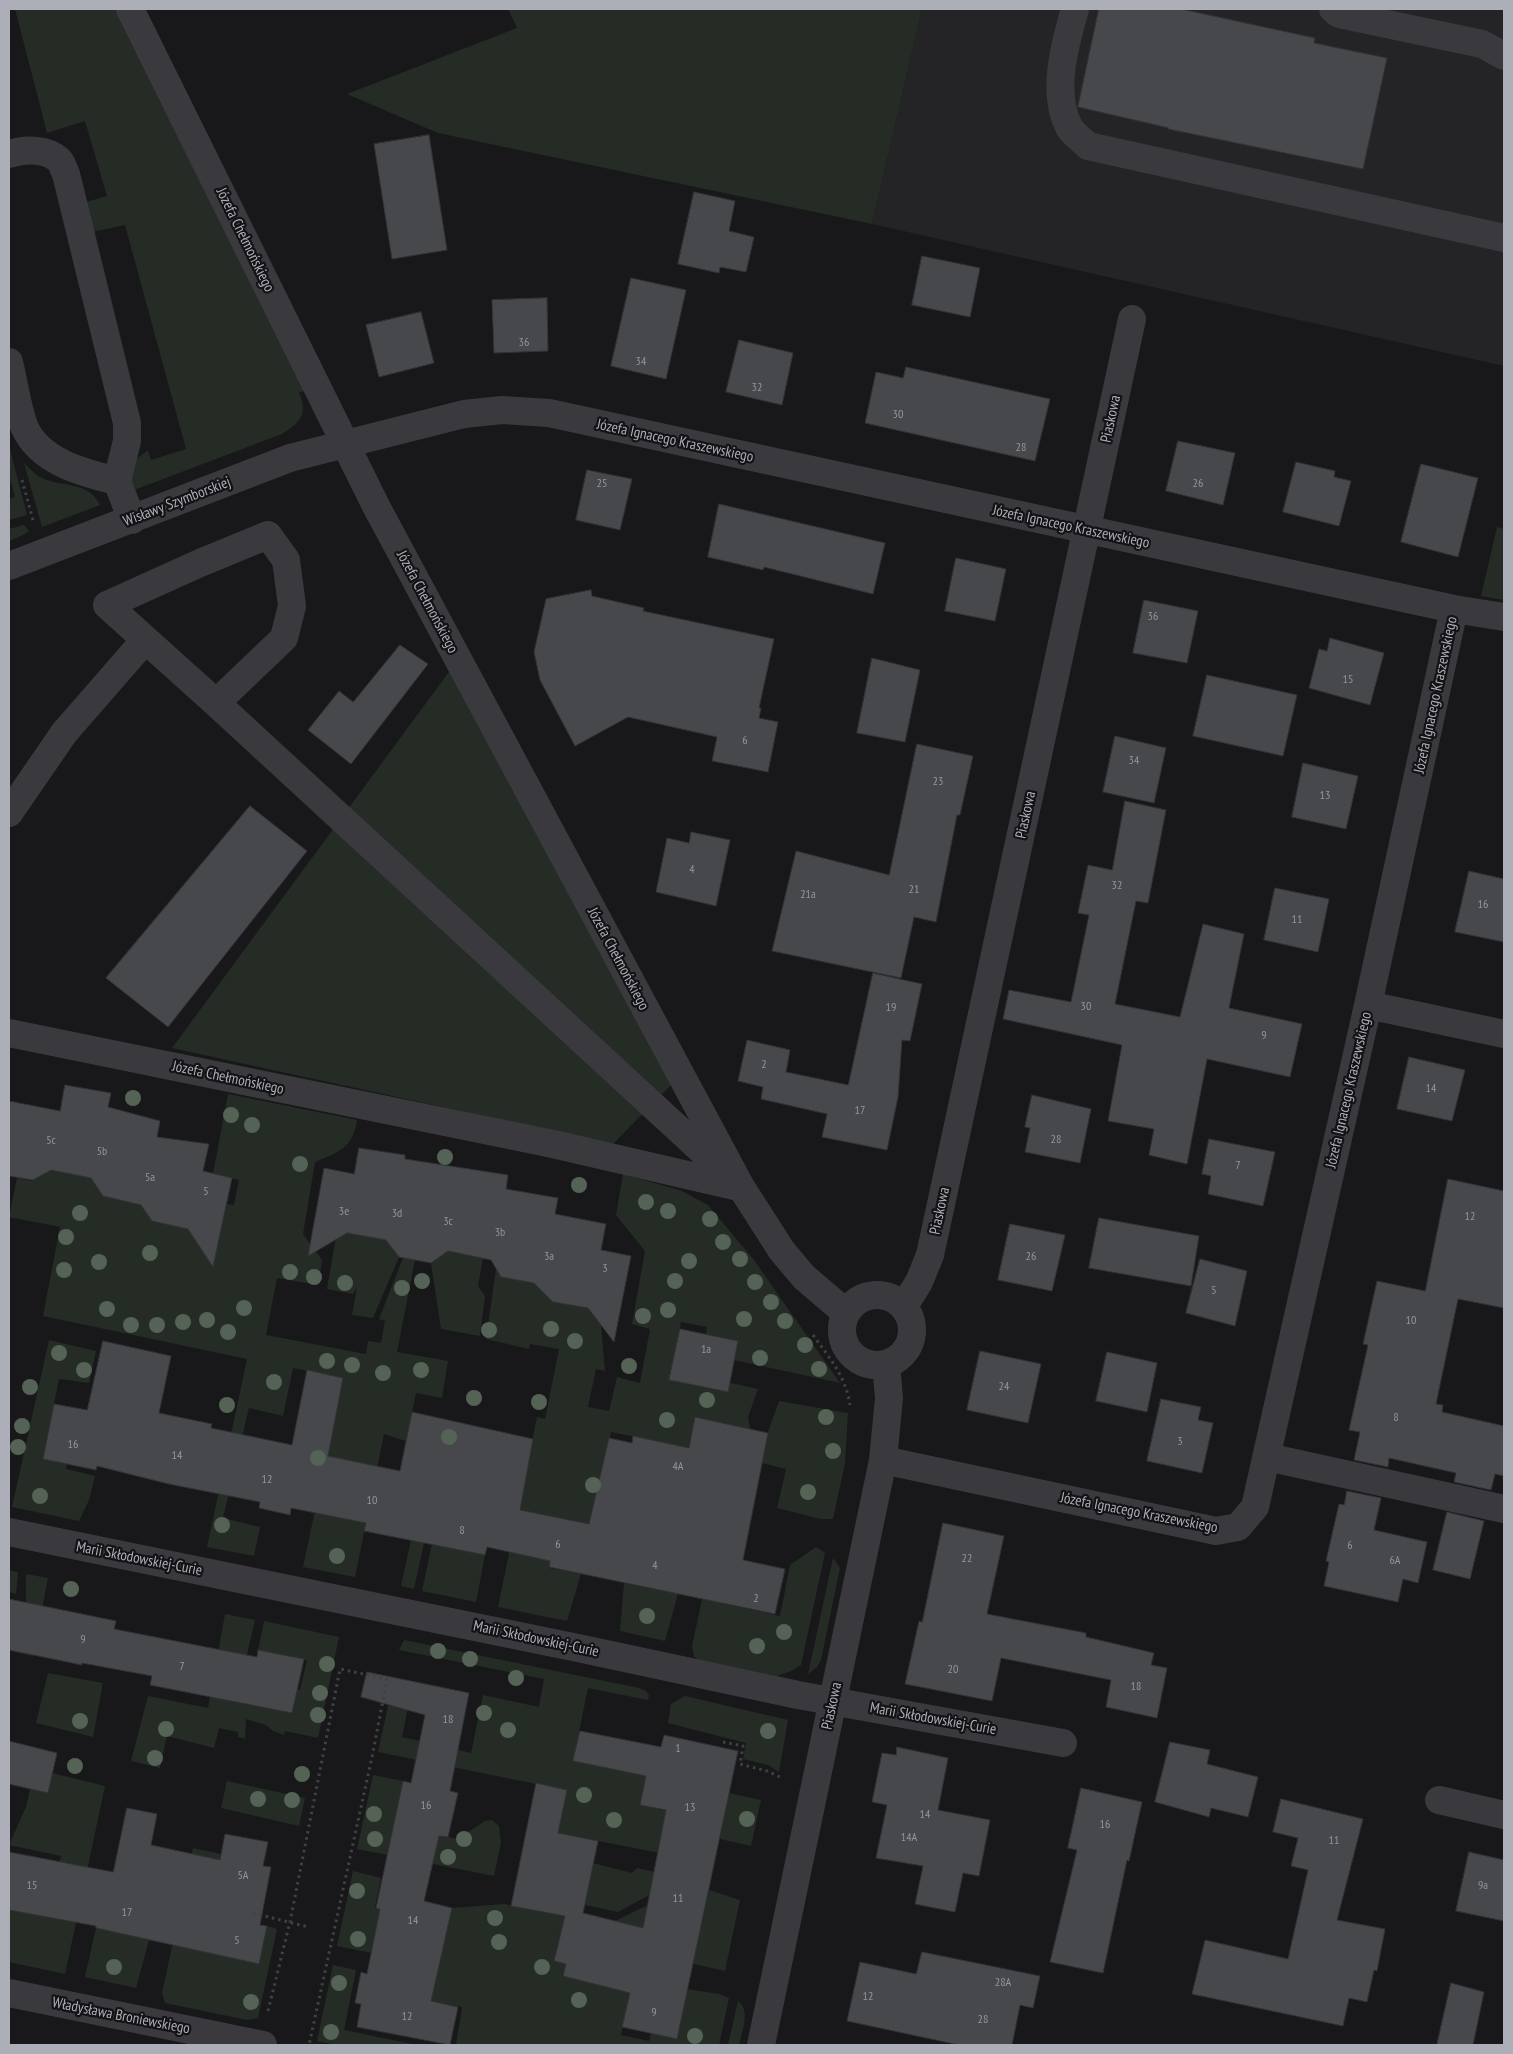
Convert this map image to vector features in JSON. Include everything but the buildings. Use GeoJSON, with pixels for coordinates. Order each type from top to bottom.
{"type":"FeatureCollection","features":[{"type":"Feature","properties":{"kind":"street","name":"Józefa Chełmońskiego"},"geometry":{"type":"LineString","coordinates":[[130,9],[376,506],[741,1187],[782,1251],[804,1277],[846,1312]]}},
{"type":"Feature","properties":{"kind":"street"},"geometry":{"type":"LineString","coordinates":[[1075,9],[1065,46],[1059,100],[1070,128],[1088,146],[1504,238]]}},
{"type":"Feature","properties":{"kind":"street"},"geometry":{"type":"LineString","coordinates":[[1333,9],[1339,14],[1482,44],[1504,56]]}},
{"type":"Feature","properties":{"kind":"street"},"geometry":{"type":"LineString","coordinates":[[9,154],[33,150],[47,153],[59,160],[66,174],[127,423],[127,441],[118,481],[132,520]]}},
{"type":"Feature","properties":{"kind":"street","name":"Piaskowa"},"geometry":{"type":"LineString","coordinates":[[904,1306],[919,1282],[930,1255],[1088,531],[1132,319]]}},
{"type":"Feature","properties":{"kind":"street"},"geometry":{"type":"LineString","coordinates":[[9,362],[24,426],[41,448],[58,461],[73,468],[118,481]]}},
{"type":"Feature","properties":{"kind":"street","name":"Józefa Ignacego Kraszewskiego"},"geometry":{"type":"LineString","coordinates":[[346,444],[464,414],[502,410],[548,413],[1454,609],[1368,1005],[1255,1507],[1238,1527],[1216,1531],[883,1460]]}},
{"type":"Feature","properties":{"kind":"street","name":"Wisławy Szymborskiej"},"geometry":{"type":"LineString","coordinates":[[9,566],[290,458],[346,444]]}},
{"type":"Feature","properties":{"kind":"street"},"geometry":{"type":"LineString","coordinates":[[216,703],[284,638],[292,606],[286,560],[268,535],[107,605],[216,703],[741,1187]]}},
{"type":"Feature","properties":{"kind":"street"},"geometry":{"type":"LineString","coordinates":[[1454,609],[1504,617]]}},
{"type":"Feature","properties":{"kind":"street"},"geometry":{"type":"LineString","coordinates":[[9,813],[64,733],[145,640]]}},
{"type":"Feature","properties":{"kind":"street"},"geometry":{"type":"LineString","coordinates":[[1368,1005],[1504,1034]]}},
{"type":"Feature","properties":{"kind":"street","name":"Józefa Chełmońskiego"},"geometry":{"type":"LineString","coordinates":[[9,1033],[553,1144],[741,1187]]}},
{"type":"Feature","properties":{"kind":"street"},"geometry":{"type":"LineString","coordinates":[[874,1294],[890,1297],[904,1306],[910,1316],[913,1328],[912,1341],[897,1360],[886,1364],[869,1364],[853,1356],[842,1336],[842,1324],[846,1312],[853,1304],[862,1298],[874,1294]]}},
{"type":"Feature","properties":{"kind":"street","name":"Piaskowa"},"geometry":{"type":"LineString","coordinates":[[761,2045],[883,1460],[889,1407],[886,1364]]}},
{"type":"Feature","properties":{"kind":"street"},"geometry":{"type":"LineString","coordinates":[[1267,1457],[1504,1509]]}},
{"type":"Feature","properties":{"kind":"street","name":"Marii Skłodowskiej-Curie"},"geometry":{"type":"LineString","coordinates":[[9,1532],[833,1701],[1064,1743]]}},
{"type":"Feature","properties":{"kind":"street"},"geometry":{"type":"LineString","coordinates":[[1439,1800],[1504,1815]]}},
{"type":"Feature","properties":{"kind":"street","name":"Władysława Broniewskiego"},"geometry":{"type":"LineString","coordinates":[[9,1994],[265,2032]]}},
{"type":"Feature","properties":{"kind":"path"},"geometry":{"type":"LineString","coordinates":[[265,2032],[290,1922],[340,1669],[386,1679],[372,1757],[309,2045]]}},
{"type":"Feature","properties":{"kind":"path"},"geometry":{"type":"LineString","coordinates":[[723,1742],[742,1746],[740,1764],[767,1771],[780,1777]]}},
{"type":"Feature","properties":{"kind":"path"},"geometry":{"type":"LineString","coordinates":[[253,1913],[308,1927]]}},
{"type":"Feature","properties":{"kind":"shaded area"},"geometry":{"type":"Polygon","coordinates":[[[15,9],[115,9],[234,247],[312,387],[299,393],[303,407],[301,418],[282,434],[134,490],[131,477],[132,467],[142,454],[148,451],[151,460],[186,449],[125,225],[92,232],[83,203],[107,196],[85,121],[47,133],[15,9]]]}},
{"type":"Feature","properties":{"kind":"shaded area"},"geometry":{"type":"Polygon","coordinates":[[[508,9],[922,9],[872,224],[438,133],[347,94],[517,28],[508,9]]]}},
{"type":"Feature","properties":{"kind":"shaded area"},"geometry":{"type":"Polygon","coordinates":[[[922,9],[1504,9],[1504,366],[872,224],[922,9]]]}},
{"type":"Feature","properties":{"kind":"shaded area"},"geometry":{"type":"Polygon","coordinates":[[[9,445],[27,515],[9,520],[9,499],[15,497],[9,475],[9,445]]]}},
{"type":"Feature","properties":{"kind":"shaded area"},"geometry":{"type":"Polygon","coordinates":[[[24,463],[42,478],[82,488],[95,497],[100,505],[42,527],[24,463]]]}},
{"type":"Feature","properties":{"kind":"shaded area"},"geometry":{"type":"Polygon","coordinates":[[[24,525],[29,531],[9,541],[9,529],[24,525]]]}},
{"type":"Feature","properties":{"kind":"shaded area"},"geometry":{"type":"Polygon","coordinates":[[[1497,527],[1504,529],[1504,600],[1481,596],[1497,527]]]}},
{"type":"Feature","properties":{"kind":"shaded area"},"geometry":{"type":"Polygon","coordinates":[[[454,665],[679,1077],[613,1144],[172,1048],[454,665]]]}},
{"type":"Feature","properties":{"kind":"shaded area"},"geometry":{"type":"Polygon","coordinates":[[[228,1094],[357,1120],[352,1137],[343,1148],[315,1162],[303,1234],[322,1260],[318,1285],[277,1278],[266,1335],[366,1354],[368,1341],[381,1343],[385,1321],[379,1319],[403,1258],[415,1260],[397,1352],[448,1361],[442,1398],[416,1393],[406,1441],[384,1434],[355,1577],[303,1567],[343,1378],[293,1368],[283,1416],[249,1408],[223,1518],[260,1527],[254,1556],[207,1547],[247,1359],[43,1316],[60,1227],[9,1217],[17,1178],[32,1181],[39,1177],[41,1168],[99,1179],[98,1188],[104,1196],[149,1206],[147,1214],[152,1221],[197,1230],[218,1244],[227,1204],[234,1205],[239,1180],[213,1174],[228,1094]]]}},
{"type":"Feature","properties":{"kind":"shaded area"},"geometry":{"type":"Polygon","coordinates":[[[623,1174],[682,1191],[708,1205],[754,1260],[840,1383],[734,1360],[738,1341],[706,1334],[707,1327],[681,1322],[669,1380],[720,1391],[722,1381],[758,1389],[748,1417],[750,1429],[695,1417],[689,1448],[611,1432],[592,1525],[536,1514],[527,1556],[550,1561],[549,1568],[581,1574],[567,1621],[498,1607],[537,1417],[545,1419],[559,1349],[530,1344],[529,1349],[486,1339],[496,1269],[547,1285],[597,1309],[595,1318],[601,1325],[605,1371],[596,1369],[588,1407],[609,1411],[617,1377],[640,1383],[650,1329],[632,1324],[645,1251],[616,1215],[623,1174]]]}},
{"type":"Feature","properties":{"kind":"shaded area"},"geometry":{"type":"Polygon","coordinates":[[[337,1231],[396,1242],[394,1251],[399,1257],[373,1318],[352,1315],[357,1287],[353,1294],[327,1289],[337,1231]]]}},
{"type":"Feature","properties":{"kind":"shaded area"},"geometry":{"type":"Polygon","coordinates":[[[439,1250],[483,1258],[478,1286],[485,1296],[480,1336],[441,1329],[431,1263],[437,1259],[439,1250]]]}},
{"type":"Feature","properties":{"kind":"shaded area"},"geometry":{"type":"Polygon","coordinates":[[[49,1340],[96,1351],[89,1383],[59,1379],[43,1458],[67,1464],[66,1469],[95,1476],[89,1500],[79,1521],[12,1507],[49,1340]]]}},
{"type":"Feature","properties":{"kind":"shaded area"},"geometry":{"type":"Polygon","coordinates":[[[779,1401],[848,1413],[845,1463],[833,1519],[821,1519],[777,1508],[786,1469],[762,1463],[768,1432],[779,1401]]]}},
{"type":"Feature","properties":{"kind":"shaded area"},"geometry":{"type":"Polygon","coordinates":[[[421,1494],[434,1497],[414,1589],[401,1586],[421,1494]]]}},
{"type":"Feature","properties":{"kind":"shaded area"},"geometry":{"type":"Polygon","coordinates":[[[432,1544],[485,1555],[476,1602],[422,1591],[432,1544]]]}},
{"type":"Feature","properties":{"kind":"shaded area"},"geometry":{"type":"Polygon","coordinates":[[[816,1547],[825,1553],[801,1665],[777,1676],[698,1660],[694,1656],[692,1646],[712,1553],[731,1557],[721,1603],[780,1616],[790,1565],[816,1547]]]}},
{"type":"Feature","properties":{"kind":"shaded area"},"geometry":{"type":"Polygon","coordinates":[[[833,1558],[840,1568],[821,1660],[817,1667],[808,1674],[833,1558]]]}},
{"type":"Feature","properties":{"kind":"shaded area"},"geometry":{"type":"Polygon","coordinates":[[[9,1570],[18,1572],[16,1594],[9,1592],[9,1570]]]}},
{"type":"Feature","properties":{"kind":"shaded area"},"geometry":{"type":"Polygon","coordinates":[[[26,1574],[48,1578],[33,1656],[15,1652],[26,1601],[26,1574]]]}},
{"type":"Feature","properties":{"kind":"shaded area"},"geometry":{"type":"Polygon","coordinates":[[[624,1583],[678,1594],[665,1641],[620,1631],[624,1583]]]}},
{"type":"Feature","properties":{"kind":"shaded area"},"geometry":{"type":"Polygon","coordinates":[[[225,1614],[255,1620],[236,1702],[292,1713],[297,1689],[300,1690],[307,1660],[258,1650],[264,1621],[339,1637],[318,1738],[285,1731],[284,1735],[273,1731],[266,1725],[246,1719],[245,1739],[238,1737],[238,1732],[219,1728],[214,1748],[167,1736],[160,1768],[131,1761],[148,1696],[208,1708],[225,1614]]]}},
{"type":"Feature","properties":{"kind":"shaded area"},"geometry":{"type":"Polygon","coordinates":[[[404,1640],[646,1691],[649,1695],[648,1700],[588,1688],[573,1761],[646,1776],[640,1805],[667,1811],[685,1858],[558,1833],[566,1790],[378,1752],[394,1678],[413,1682],[402,1737],[471,1753],[483,1695],[539,1707],[544,1679],[399,1650],[404,1640]]]}},
{"type":"Feature","properties":{"kind":"shaded area"},"geometry":{"type":"Polygon","coordinates":[[[48,1673],[103,1683],[93,1737],[36,1723],[48,1673]]]}},
{"type":"Feature","properties":{"kind":"shaded area"},"geometry":{"type":"Polygon","coordinates":[[[685,1696],[788,1720],[779,1772],[768,1765],[743,1759],[746,1743],[668,1723],[671,1704],[685,1696]]]}},
{"type":"Feature","properties":{"kind":"shaded area"},"geometry":{"type":"Polygon","coordinates":[[[52,1773],[105,1786],[65,1974],[9,1962],[9,1910],[49,1917],[61,1856],[9,1845],[26,1807],[30,1789],[48,1793],[52,1773]]]}},
{"type":"Feature","properties":{"kind":"shaded area"},"geometry":{"type":"Polygon","coordinates":[[[373,1775],[403,1781],[394,1824],[419,1832],[458,1839],[485,1821],[492,1820],[499,1826],[501,1843],[494,1876],[357,1849],[373,1775]]]}},
{"type":"Feature","properties":{"kind":"shaded area"},"geometry":{"type":"Polygon","coordinates":[[[227,1781],[305,1798],[299,1826],[221,1808],[227,1781]]]}},
{"type":"Feature","properties":{"kind":"shaded area"},"geometry":{"type":"Polygon","coordinates":[[[729,1793],[761,1800],[751,1846],[720,1839],[729,1793]]]}},
{"type":"Feature","properties":{"kind":"shaded area"},"geometry":{"type":"Polygon","coordinates":[[[193,1848],[221,1854],[259,1964],[267,1926],[277,1929],[258,2018],[247,2020],[165,2003],[162,1993],[193,1848]]]}},
{"type":"Feature","properties":{"kind":"shaded area"},"geometry":{"type":"Polygon","coordinates":[[[593,1863],[632,1873],[637,1868],[655,1872],[651,1894],[618,1912],[580,1904],[573,1936],[560,1933],[554,1961],[566,1964],[563,1976],[630,1993],[621,2035],[649,2041],[651,2033],[677,2039],[687,1989],[719,1994],[729,1998],[719,2045],[456,2045],[462,2007],[419,1999],[426,1964],[337,1946],[353,1871],[381,1878],[375,1907],[380,1909],[375,1934],[443,1949],[452,1908],[504,1904],[542,1912],[593,1863]]]}},
{"type":"Feature","properties":{"kind":"shaded area"},"geometry":{"type":"Polygon","coordinates":[[[709,1890],[740,1900],[725,1971],[609,1945],[615,1921],[648,1905],[675,1923],[701,1929],[709,1890]]]}},
{"type":"Feature","properties":{"kind":"shaded area"},"geometry":{"type":"Polygon","coordinates":[[[96,1928],[149,1940],[136,1988],[85,1977],[96,1928]]]}},
{"type":"Feature","properties":{"kind":"shaded area"},"geometry":{"type":"Polygon","coordinates":[[[333,1965],[356,1970],[344,2030],[417,2045],[337,2045],[317,2041],[333,1965]]]}},
{"type":"Feature","properties":{"kind":"shaded area"},"geometry":{"type":"Polygon","coordinates":[[[738,2001],[742,2005],[745,2015],[743,2028],[739,2045],[728,2045],[738,2001]]]}}]}
